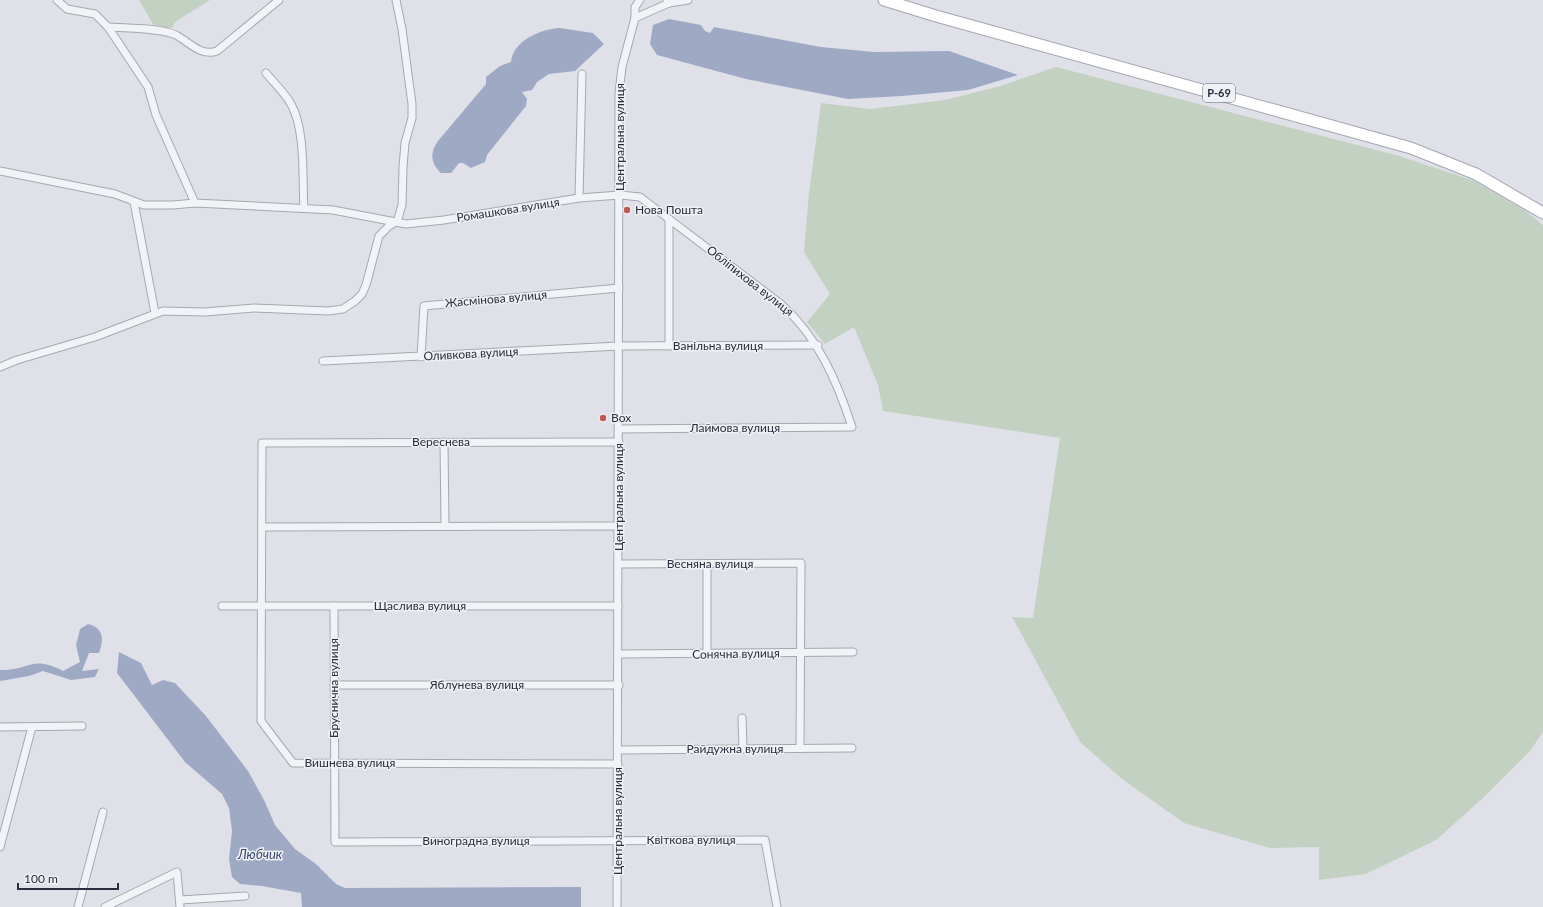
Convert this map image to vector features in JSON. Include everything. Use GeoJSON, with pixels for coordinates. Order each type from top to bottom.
{"type":"FeatureCollection","features":[{"type":"Feature","properties":{"kind":"main road","name":"Р-69"},"geometry":{"type":"LineString","coordinates":[[884,0],[936,16],[1411,148],[1476,174],[1543,213]]}},
{"type":"Feature","properties":{"kind":"street"},"geometry":{"type":"LineString","coordinates":[[57,0],[67,9],[95,14],[108,27],[148,87],[156,114],[195,203]]}},
{"type":"Feature","properties":{"kind":"street"},"geometry":{"type":"LineString","coordinates":[[108,27],[166,32],[175,35],[205,53],[212,53],[279,0]]}},
{"type":"Feature","properties":{"kind":"street"},"geometry":{"type":"LineString","coordinates":[[0,367],[16,360],[95,337],[156,313],[171,310],[205,312],[254,308],[328,311],[343,309],[355,301],[362,294],[366,285],[378,236],[396,222],[402,205],[402,167],[405,143],[412,118],[412,104],[402,29],[396,0]]}},
{"type":"Feature","properties":{"kind":"street","name":"Центральна вулиця"},"geometry":{"type":"LineString","coordinates":[[617,907],[619,750],[619,93],[622,66],[635,18],[635,7],[640,0]]}},
{"type":"Feature","properties":{"kind":"street"},"geometry":{"type":"LineString","coordinates":[[635,18],[668,1],[688,0]]}},
{"type":"Feature","properties":{"kind":"street"},"geometry":{"type":"LineString","coordinates":[[266,73],[291,104],[295,114],[300,134],[304,208]]}},
{"type":"Feature","properties":{"kind":"street"},"geometry":{"type":"LineString","coordinates":[[579,198],[582,74]]}},
{"type":"Feature","properties":{"kind":"street","name":"Ромашкова вулиця"},"geometry":{"type":"LineString","coordinates":[[0,171],[115,194],[134,202],[156,206],[195,203],[334,210],[406,224],[444,220],[579,198],[620,195]]}},
{"type":"Feature","properties":{"kind":"street","name":"Обліпихова вулиця"},"geometry":{"type":"LineString","coordinates":[[620,195],[640,197],[796,317],[818,345],[837,386],[852,427]]}},
{"type":"Feature","properties":{"kind":"street"},"geometry":{"type":"LineString","coordinates":[[134,202],[156,313]]}},
{"type":"Feature","properties":{"kind":"street"},"geometry":{"type":"LineString","coordinates":[[669,220],[669,346]]}},
{"type":"Feature","properties":{"kind":"street","name":"Жасмінова вулиця"},"geometry":{"type":"LineString","coordinates":[[421,357],[424,306],[619,288]]}},
{"type":"Feature","properties":{"kind":"street","name":"Ванільна вулиця"},"geometry":{"type":"LineString","coordinates":[[619,346],[818,345]]}},
{"type":"Feature","properties":{"kind":"street","name":"Оливкова вулиця"},"geometry":{"type":"LineString","coordinates":[[323,361],[619,346]]}},
{"type":"Feature","properties":{"kind":"street","name":"Лаймова вулиця"},"geometry":{"type":"LineString","coordinates":[[619,429],[852,427]]}},
{"type":"Feature","properties":{"kind":"street"},"geometry":{"type":"LineString","coordinates":[[444,442],[445,526]]}},
{"type":"Feature","properties":{"kind":"street","name":"Вереснева"},"geometry":{"type":"LineString","coordinates":[[262,443],[619,442]]}},
{"type":"Feature","properties":{"kind":"street","name":"Вишнева вулиця"},"geometry":{"type":"LineString","coordinates":[[262,443],[261,721],[293,763],[618,764]]}},
{"type":"Feature","properties":{"kind":"street"},"geometry":{"type":"LineString","coordinates":[[262,527],[619,526]]}},
{"type":"Feature","properties":{"kind":"street","name":"Весняна вулиця"},"geometry":{"type":"LineString","coordinates":[[618,564],[801,563],[800,653]]}},
{"type":"Feature","properties":{"kind":"street"},"geometry":{"type":"LineString","coordinates":[[707,564],[707,654]]}},
{"type":"Feature","properties":{"kind":"street","name":"Щаслива вулиця"},"geometry":{"type":"LineString","coordinates":[[222,606],[618,606]]}},
{"type":"Feature","properties":{"kind":"street","name":"Бруснична вулиця"},"geometry":{"type":"LineString","coordinates":[[334,606],[335,842]]}},
{"type":"Feature","properties":{"kind":"street","name":"Сонячна вулиця"},"geometry":{"type":"LineString","coordinates":[[619,654],[853,652]]}},
{"type":"Feature","properties":{"kind":"street"},"geometry":{"type":"LineString","coordinates":[[800,653],[800,748]]}},
{"type":"Feature","properties":{"kind":"street","name":"Яблунева вулиця"},"geometry":{"type":"LineString","coordinates":[[334,685],[619,685]]}},
{"type":"Feature","properties":{"kind":"street"},"geometry":{"type":"LineString","coordinates":[[742,718],[743,748]]}},
{"type":"Feature","properties":{"kind":"street"},"geometry":{"type":"LineString","coordinates":[[0,727],[82,726]]}},
{"type":"Feature","properties":{"kind":"street"},"geometry":{"type":"LineString","coordinates":[[0,847],[32,727]]}},
{"type":"Feature","properties":{"kind":"street","name":"Райдужна вулиця"},"geometry":{"type":"LineString","coordinates":[[619,750],[852,748]]}},
{"type":"Feature","properties":{"kind":"street"},"geometry":{"type":"LineString","coordinates":[[78,907],[103,812]]}},
{"type":"Feature","properties":{"kind":"street","name":"Виноградна вулиця"},"geometry":{"type":"LineString","coordinates":[[335,842],[618,840]]}},
{"type":"Feature","properties":{"kind":"street","name":"Квіткова вулиця"},"geometry":{"type":"LineString","coordinates":[[618,840],[765,840],[777,907]]}},
{"type":"Feature","properties":{"kind":"street"},"geometry":{"type":"LineString","coordinates":[[106,907],[177,872],[180,904],[245,896]]}},
{"type":"Feature","properties":{"kind":"green space"},"geometry":{"type":"Polygon","coordinates":[[[139,0],[210,0],[175,22],[172,28],[155,28],[139,0]]]}},
{"type":"Feature","properties":{"kind":"green space"},"geometry":{"type":"Polygon","coordinates":[[[1056,67],[1396,155],[1475,181],[1524,210],[1543,225],[1543,732],[1530,751],[1483,798],[1436,840],[1366,874],[1319,880],[1319,847],[1270,848],[1184,823],[1122,779],[1080,742],[1012,617],[1033,618],[1060,438],[883,411],[878,385],[854,327],[825,344],[807,322],[830,294],[804,252],[809,193],[821,103],[870,109],[945,100],[1000,86],[1056,67]]]}},
{"type":"Feature","properties":{"kind":"water"},"geometry":{"type":"Polygon","coordinates":[[[669,19],[701,25],[705,31],[710,33],[714,27],[821,47],[874,52],[949,51],[1018,75],[968,90],[848,99],[746,79],[657,55],[650,44],[653,25],[669,19]]]}},
{"type":"Feature","properties":{"kind":"water"},"geometry":{"type":"Polygon","coordinates":[[[560,28],[593,33],[604,44],[575,71],[549,74],[537,82],[532,90],[522,92],[527,99],[526,106],[487,155],[485,162],[471,168],[463,163],[459,163],[451,173],[441,173],[437,169],[432,157],[435,145],[486,84],[486,77],[500,66],[511,62],[513,55],[522,42],[544,31],[560,28]]]}},
{"type":"Feature","properties":{"kind":"water"},"geometry":{"type":"Polygon","coordinates":[[[88,624],[100,631],[102,643],[99,653],[89,653],[82,671],[99,669],[95,677],[71,680],[43,671],[29,676],[0,681],[0,670],[10,670],[37,663],[53,666],[63,671],[80,662],[76,645],[80,629],[88,624]]]}},
{"type":"Feature","properties":{"kind":"water","name":"Любчик"},"geometry":{"type":"Polygon","coordinates":[[[119,652],[141,663],[152,685],[163,680],[175,683],[206,716],[248,771],[264,800],[275,825],[295,849],[316,864],[336,884],[345,888],[581,887],[581,907],[302,907],[301,893],[262,886],[240,884],[232,877],[229,859],[232,831],[229,808],[222,794],[185,762],[117,673],[119,652]]]}},
{"type":"Feature","properties":{"kind":"place","name":"Нова Пошта"},"geometry":{"type":"Point","coordinates":[627,210]}},
{"type":"Feature","properties":{"kind":"place","name":"Box"},"geometry":{"type":"Point","coordinates":[603,418]}}]}
